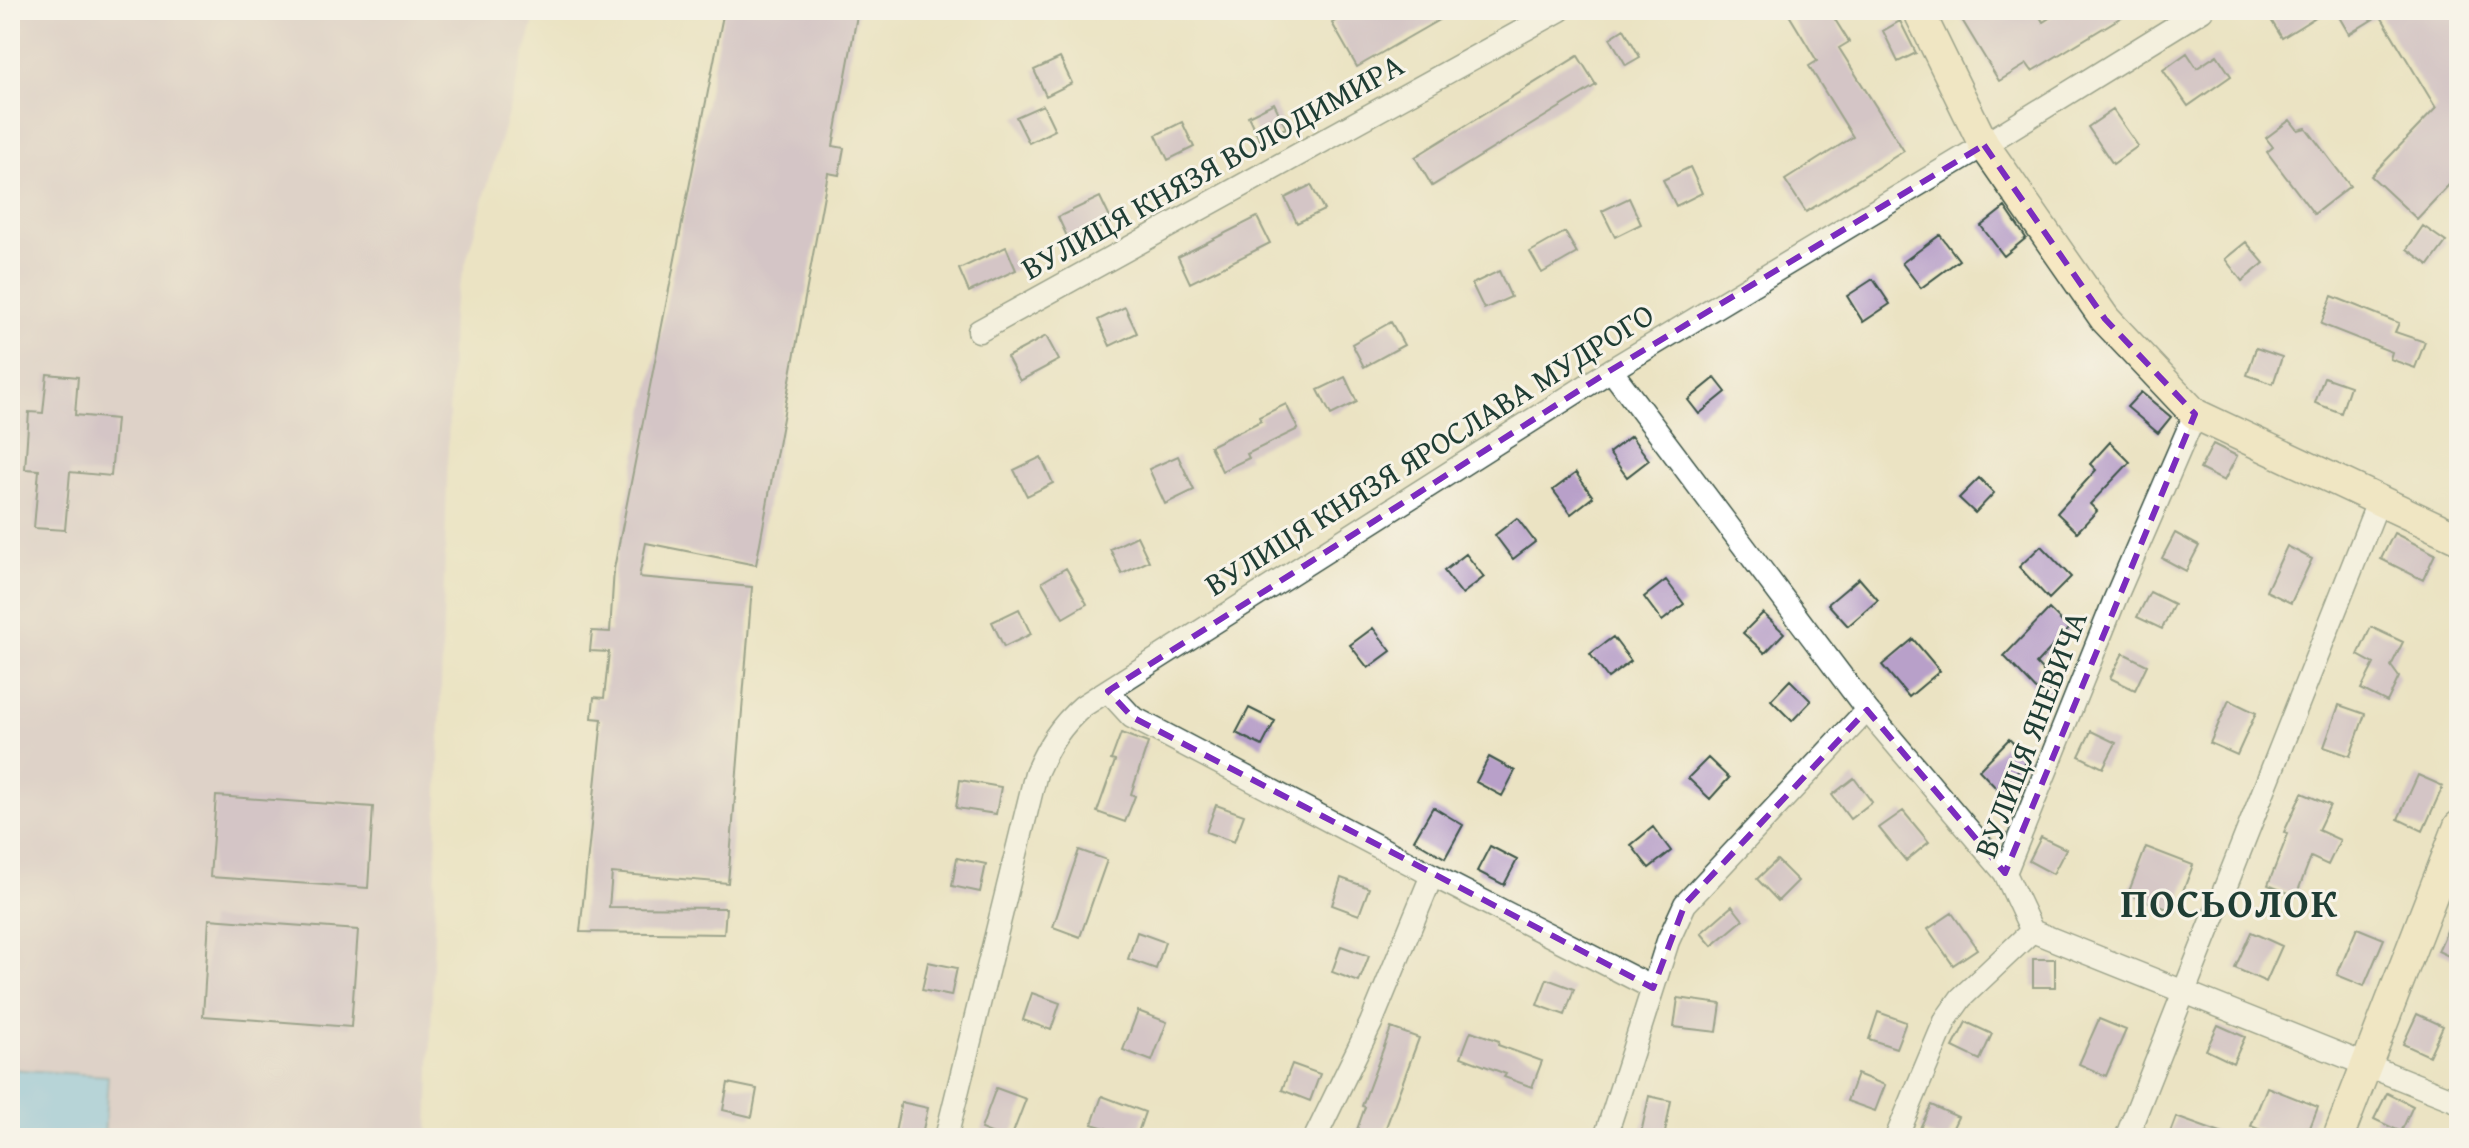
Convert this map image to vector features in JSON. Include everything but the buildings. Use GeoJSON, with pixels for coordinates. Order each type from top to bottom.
{"type":"FeatureCollection","features":[{"type":"Feature","properties":{"kind":"street","name":"ВУЛИЦЯ КНЯЗЯ ВОЛОДИМИРА"},"geometry":{"type":"LineString","coordinates":[[979,331],[1560,10]]}},
{"type":"Feature","properties":{"kind":"street"},"geometry":{"type":"LineString","coordinates":[[1918,10],[1984,145],[2105,319],[2195,414],[2459,538]]}},
{"type":"Feature","properties":{"kind":"street","name":"ВУЛИЦЯ КНЯЗЯ ЯРОСЛАВА МУДРОГО"},"geometry":{"type":"LineString","coordinates":[[946,1138],[1036,773],[1049,743],[1065,722],[1083,706],[1611,370],[2202,10]]}},
{"type":"Feature","properties":{"kind":"street"},"geometry":{"type":"LineString","coordinates":[[1611,370],[1867,710],[2005,873]]}},
{"type":"Feature","properties":{"kind":"street","name":"ВУЛИЦЯ ЯНЕВИЧА"},"geometry":{"type":"LineString","coordinates":[[2032,931],[2005,873],[2115,599],[2195,414]]}},
{"type":"Feature","properties":{"kind":"street"},"geometry":{"type":"LineString","coordinates":[[2126,1138],[2378,502]]}},
{"type":"Feature","properties":{"kind":"street"},"geometry":{"type":"LineString","coordinates":[[1108,691],[1132,717],[1653,988]]}},
{"type":"Feature","properties":{"kind":"street"},"geometry":{"type":"LineString","coordinates":[[1605,1138],[1668,941],[1685,904],[1867,710]]}},
{"type":"Feature","properties":{"kind":"street"},"geometry":{"type":"LineString","coordinates":[[2338,1138],[2459,826]]}},
{"type":"Feature","properties":{"kind":"street"},"geometry":{"type":"LineString","coordinates":[[1315,1138],[1371,1023],[1432,875]]}},
{"type":"Feature","properties":{"kind":"street"},"geometry":{"type":"LineString","coordinates":[[1896,1138],[1946,1019],[1961,998],[2032,931],[2459,1102]]}},
{"type":"Feature","properties":{"kind":"highlighted area"},"geometry":{"type":"Polygon","coordinates":[[[1984,145],[2105,319],[2195,414],[2005,873],[1867,710],[1685,904],[1653,988],[1132,717],[1108,691],[1611,370],[1984,145]]]}},
{"type":"Feature","properties":{"kind":"shaded area"},"geometry":{"type":"Polygon","coordinates":[[[10,10],[537,10],[452,312],[428,1138],[10,1138],[10,10]]]}},
{"type":"Feature","properties":{"kind":"water"},"geometry":{"type":"Polygon","coordinates":[[[10,1069],[108,1076],[104,1138],[10,1138],[10,1069]]]}},
{"type":"Feature","properties":{"kind":"district","name":"ПОСЬОЛОК"},"geometry":{"type":"Point","coordinates":[2230,902]}}]}
